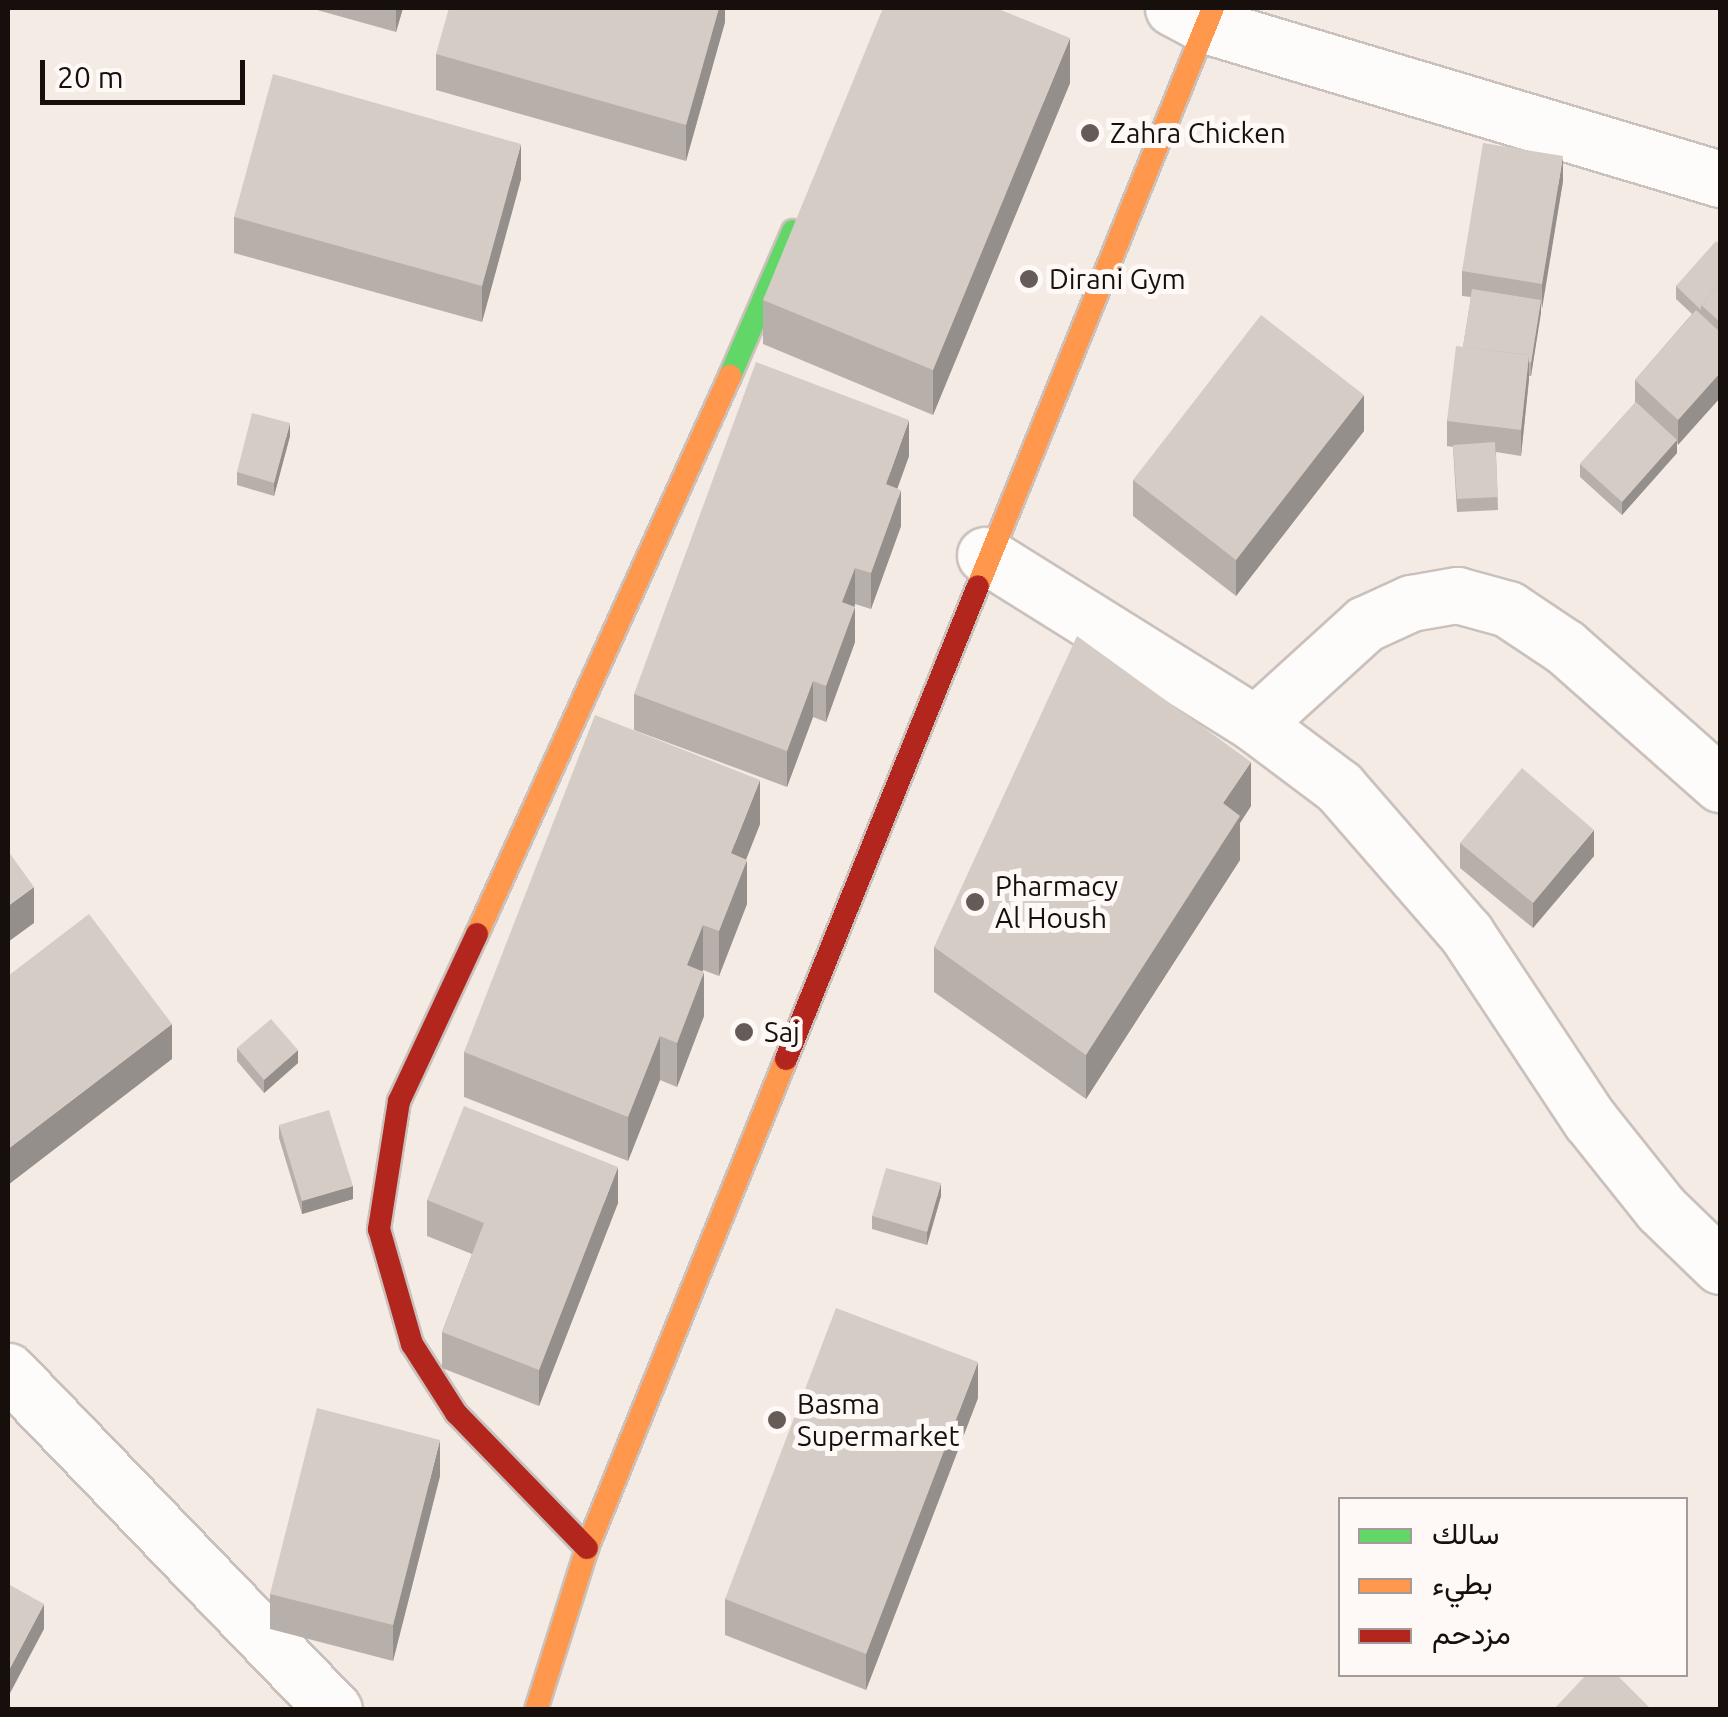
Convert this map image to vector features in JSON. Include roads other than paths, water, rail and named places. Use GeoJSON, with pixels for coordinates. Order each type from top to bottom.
{"type":"FeatureCollection","features":[{"type":"Feature","properties":{"kind":"main road"},"geometry":{"type":"LineString","coordinates":[[536,1710],[587,1548],[986,555],[1197,13]]}},
{"type":"Feature","properties":{"kind":"main road"},"geometry":{"type":"LineString","coordinates":[[587,1548],[456,1413],[412,1344],[379,1229],[383,1176],[400,1101],[654,553],[803,208]]}},
{"type":"Feature","properties":{"kind":"street"},"geometry":{"type":"LineString","coordinates":[[1197,13],[1720,179]]}},
{"type":"Feature","properties":{"kind":"street"},"geometry":{"type":"LineString","coordinates":[[986,555],[1255,724],[1340,788],[1408,859],[1466,934],[1590,1120],[1661,1209],[1720,1266]]}},
{"type":"Feature","properties":{"kind":"street"},"geometry":{"type":"LineString","coordinates":[[1255,724],[1366,624],[1410,603],[1457,595],[1508,609],[1565,647],[1720,784]]}},
{"type":"Feature","properties":{"kind":"street"},"geometry":{"type":"LineString","coordinates":[[8,1371],[334,1710]]}},
{"type":"Feature","properties":{"kind":"place","name":"Zahra Chicken"},"geometry":{"type":"Point","coordinates":[1090,133]}},
{"type":"Feature","properties":{"kind":"place","name":"Dirani Gym"},"geometry":{"type":"Point","coordinates":[1029,279]}},
{"type":"Feature","properties":{"kind":"place","name":"Pharmacy Al Housh"},"geometry":{"type":"Point","coordinates":[975,902]}},
{"type":"Feature","properties":{"kind":"place","name":"Saj"},"geometry":{"type":"Point","coordinates":[744,1032]}},
{"type":"Feature","properties":{"kind":"place","name":"Basma Supermarket"},"geometry":{"type":"Point","coordinates":[777,1420]}}]}
